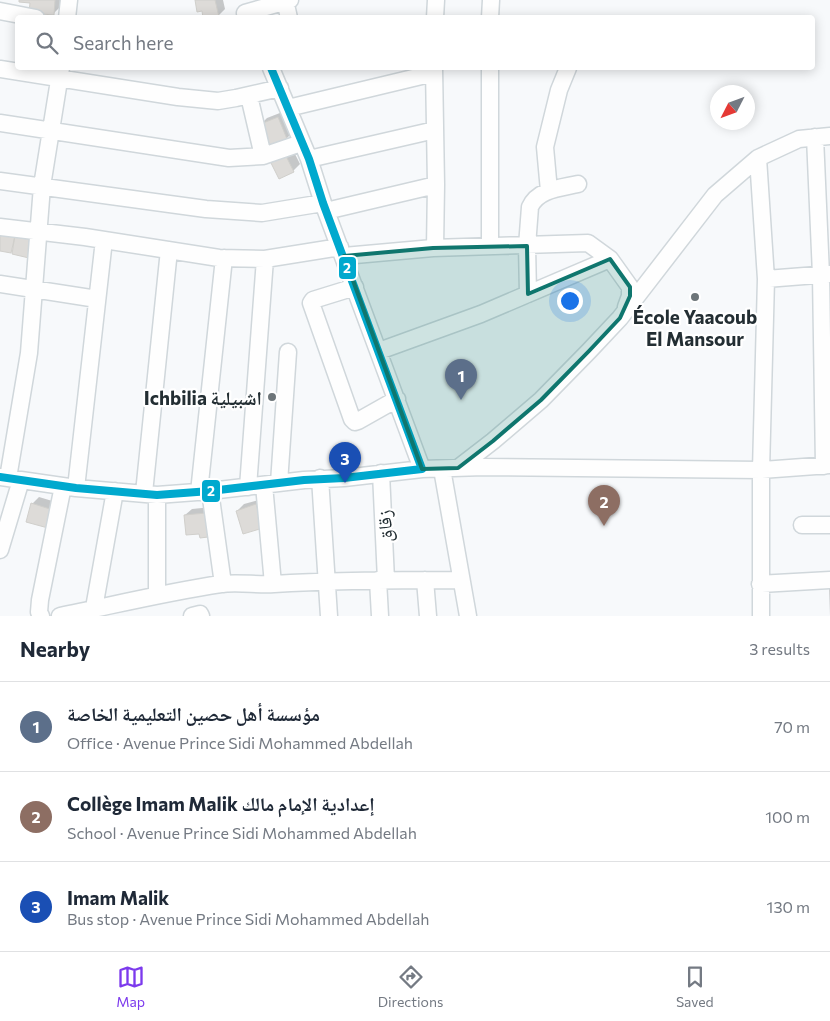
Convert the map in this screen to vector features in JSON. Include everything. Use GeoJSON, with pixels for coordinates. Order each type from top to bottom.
{"type":"FeatureCollection","features":[{"type":"Feature","properties":{"kind":"street"},"geometry":{"type":"LineString","coordinates":[[67,15],[69,0]]}},
{"type":"Feature","properties":{"kind":"street"},"geometry":{"type":"LineString","coordinates":[[244,10],[287,0],[289,15]]}},
{"type":"Feature","properties":{"kind":"street"},"geometry":{"type":"LineString","coordinates":[[435,15],[436,0]]}},
{"type":"Feature","properties":{"kind":"street"},"geometry":{"type":"LineString","coordinates":[[490,0],[490,15]]}},
{"type":"Feature","properties":{"kind":"street"},"geometry":{"type":"LineString","coordinates":[[0,11],[21,15]]}},
{"type":"Feature","properties":{"kind":"street"},"geometry":{"type":"LineString","coordinates":[[0,69],[60,73],[178,97],[218,101],[280,88]]}},
{"type":"Feature","properties":{"kind":"street"},"geometry":{"type":"LineString","coordinates":[[272,70],[309,159],[422,469]]}},
{"type":"Feature","properties":{"kind":"street"},"geometry":{"type":"LineString","coordinates":[[288,108],[434,70],[435,248]]}},
{"type":"Feature","properties":{"kind":"street"},"geometry":{"type":"LineString","coordinates":[[490,70],[490,246]]}},
{"type":"Feature","properties":{"kind":"street"},"geometry":{"type":"LineString","coordinates":[[549,191],[545,147],[559,90],[567,70]]}},
{"type":"Feature","properties":{"kind":"street"},"geometry":{"type":"LineString","coordinates":[[0,550],[28,353],[35,290],[42,186],[60,73]]}},
{"type":"Feature","properties":{"kind":"street"},"geometry":{"type":"LineString","coordinates":[[249,96],[263,156]]}},
{"type":"Feature","properties":{"kind":"street"},"geometry":{"type":"LineString","coordinates":[[0,123],[229,158],[263,156],[301,143]]}},
{"type":"Feature","properties":{"kind":"street"},"geometry":{"type":"LineString","coordinates":[[309,159],[435,130]]}},
{"type":"Feature","properties":{"kind":"street"},"geometry":{"type":"LineString","coordinates":[[10,478],[70,487],[151,494],[204,492],[320,478],[344,478],[422,469],[484,467],[761,470],[827,466],[823,136],[800,139],[758,158],[715,195],[620,318],[541,400],[493,441],[450,468]]}},
{"type":"Feature","properties":{"kind":"street"},"geometry":{"type":"LineString","coordinates":[[758,158],[766,279],[761,470],[761,616]]}},
{"type":"Feature","properties":{"kind":"street"},"geometry":{"type":"LineString","coordinates":[[0,181],[206,209],[262,213],[325,207],[436,186]]}},
{"type":"Feature","properties":{"kind":"street"},"geometry":{"type":"LineString","coordinates":[[528,294],[527,246],[530,207],[537,197],[549,191],[578,184]]}},
{"type":"Feature","properties":{"kind":"street"},"geometry":{"type":"LineString","coordinates":[[0,227],[224,258],[264,259],[342,252],[588,244],[610,259],[630,287],[630,296],[620,318]]}},
{"type":"Feature","properties":{"kind":"street"},"geometry":{"type":"LineString","coordinates":[[41,616],[39,612],[40,600],[70,487],[104,240]]}},
{"type":"Feature","properties":{"kind":"street"},"geometry":{"type":"LineString","coordinates":[[157,595],[151,494],[169,250]]}},
{"type":"Feature","properties":{"kind":"street"},"geometry":{"type":"LineString","coordinates":[[223,584],[204,492],[224,258]]}},
{"type":"Feature","properties":{"kind":"street"},"geometry":{"type":"LineString","coordinates":[[264,259],[263,485],[274,584]]}},
{"type":"Feature","properties":{"kind":"street"},"geometry":{"type":"LineString","coordinates":[[379,351],[481,314],[610,259]]}},
{"type":"Feature","properties":{"kind":"street"},"geometry":{"type":"LineString","coordinates":[[766,279],[826,274]]}},
{"type":"Feature","properties":{"kind":"street"},"geometry":{"type":"LineString","coordinates":[[0,284],[97,299]]}},
{"type":"Feature","properties":{"kind":"street"},"geometry":{"type":"LineString","coordinates":[[355,287],[313,300],[311,304],[351,417],[354,421],[358,421],[397,399]]}},
{"type":"Feature","properties":{"kind":"street"},"geometry":{"type":"LineString","coordinates":[[263,485],[288,352]]}},
{"type":"Feature","properties":{"kind":"street"},"geometry":{"type":"LineString","coordinates":[[450,468],[462,580],[468,616]]}},
{"type":"Feature","properties":{"kind":"street","name":"زقاق"},"geometry":{"type":"LineString","coordinates":[[380,616],[382,580],[381,473]]}},
{"type":"Feature","properties":{"kind":"street"},"geometry":{"type":"LineString","coordinates":[[320,478],[329,616]]}},
{"type":"Feature","properties":{"kind":"street"},"geometry":{"type":"LineString","coordinates":[[94,608],[114,491]]}},
{"type":"Feature","properties":{"kind":"street"},"geometry":{"type":"LineString","coordinates":[[802,525],[830,525]]}},
{"type":"Feature","properties":{"kind":"street"},"geometry":{"type":"LineString","coordinates":[[60,616],[157,595],[223,584],[274,584],[327,580],[462,580]]}},
{"type":"Feature","properties":{"kind":"street"},"geometry":{"type":"LineString","coordinates":[[425,580],[428,616]]}},
{"type":"Feature","properties":{"kind":"street"},"geometry":{"type":"LineString","coordinates":[[760,584],[830,580]]}},
{"type":"Feature","properties":{"kind":"street"},"geometry":{"type":"LineString","coordinates":[[192,616],[200,614],[200,616]]}},
{"type":"Feature","properties":{"kind":"highlighted area"},"geometry":{"type":"Polygon","coordinates":[[[527,246],[528,294],[610,259],[630,287],[630,296],[620,318],[589,351],[541,400],[493,441],[458,468],[422,469],[344,256],[433,248],[527,246]]]}},
{"type":"Feature","properties":{"kind":"building"},"geometry":{"type":"Polygon","coordinates":[[[19,0],[55,0],[54,15],[29,13],[30,3],[19,2],[19,0]]]}},
{"type":"Feature","properties":{"kind":"building"},"geometry":{"type":"Polygon","coordinates":[[[195,0],[215,0],[219,15],[203,15],[202,11],[197,12],[195,0]]]}},
{"type":"Feature","properties":{"kind":"building"},"geometry":{"type":"Polygon","coordinates":[[[278,117],[287,139],[267,147],[258,125],[278,117]]]}},
{"type":"Feature","properties":{"kind":"building"},"geometry":{"type":"Polygon","coordinates":[[[285,154],[294,172],[279,179],[270,161],[285,154]]]}},
{"type":"Feature","properties":{"kind":"building"},"geometry":{"type":"Polygon","coordinates":[[[0,233],[15,236],[11,253],[0,251],[0,233]]]}},
{"type":"Feature","properties":{"kind":"building"},"geometry":{"type":"Polygon","coordinates":[[[15,235],[33,238],[29,258],[12,254],[15,235]]]}},
{"type":"Feature","properties":{"kind":"building"},"geometry":{"type":"Polygon","coordinates":[[[31,503],[53,510],[48,528],[26,522],[31,503]]]}},
{"type":"Feature","properties":{"kind":"building"},"geometry":{"type":"Polygon","coordinates":[[[256,504],[263,528],[243,534],[236,511],[256,504]]]}},
{"type":"Feature","properties":{"kind":"building"},"geometry":{"type":"Polygon","coordinates":[[[206,513],[208,537],[200,538],[199,534],[186,535],[184,515],[206,513]]]}},
{"type":"Feature","properties":{"kind":"transit line","name":"2"},"geometry":{"type":"LineString","coordinates":[[272,70],[309,159],[323,203],[422,469]]}},
{"type":"Feature","properties":{"kind":"transit line","name":"2"},"geometry":{"type":"LineString","coordinates":[[0,477],[76,488],[157,495],[422,469]]}},
{"type":"Feature","properties":{"kind":"place","name":"École Yaacoub El Mansour"},"geometry":{"type":"Point","coordinates":[695,297]}},
{"type":"Feature","properties":{"kind":"place","name":"Ichbilia اشبيلية"},"geometry":{"type":"Point","coordinates":[272,397]}},
{"type":"Feature","properties":{"kind":"place","name":"مؤسسة أهل حصين التعليمية الخاصة"},"geometry":{"type":"Point","coordinates":[461,400]}},
{"type":"Feature","properties":{"kind":"place","name":"Imam Malik"},"geometry":{"type":"Point","coordinates":[345,483]}},
{"type":"Feature","properties":{"kind":"place","name":"Collège Imam Malik إعدادية الإمام مالك"},"geometry":{"type":"Point","coordinates":[604,526]}}]}
